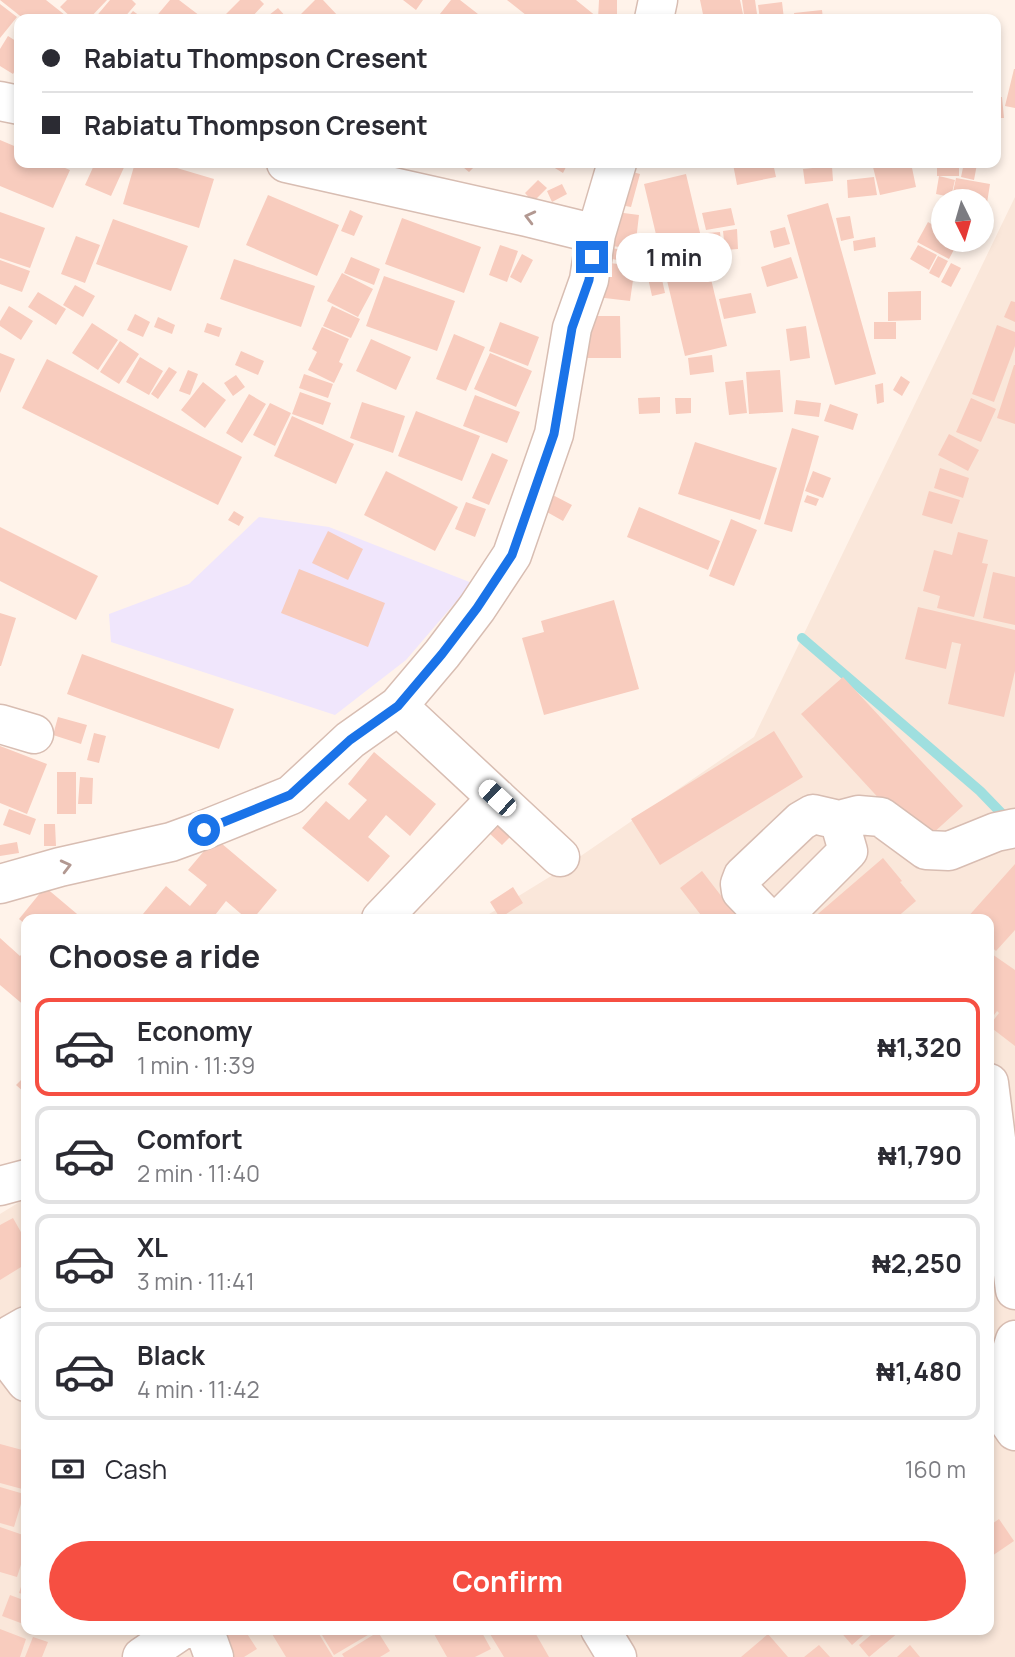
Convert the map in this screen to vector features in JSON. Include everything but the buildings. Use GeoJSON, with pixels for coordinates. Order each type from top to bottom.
{"type":"FeatureCollection","features":[{"type":"Feature","properties":{"kind":"street"},"geometry":{"type":"LineString","coordinates":[[308,168],[596,234]]}},
{"type":"Feature","properties":{"kind":"street"},"geometry":{"type":"LineString","coordinates":[[0,884],[60,867],[171,842],[290,795],[350,740],[398,706],[477,608],[512,555],[554,434],[572,328],[589,280],[596,234],[616,168]]}},
{"type":"Feature","properties":{"kind":"street"},"geometry":{"type":"LineString","coordinates":[[398,706],[560,857]]}},
{"type":"Feature","properties":{"kind":"street"},"geometry":{"type":"LineString","coordinates":[[387,914],[497,798]]}},
{"type":"Feature","properties":{"kind":"street"},"geometry":{"type":"LineString","coordinates":[[839,820],[858,815],[881,817],[926,850],[949,851],[1005,830]]}},
{"type":"Feature","properties":{"kind":"street"},"geometry":{"type":"LineString","coordinates":[[994,1123],[1015,1290]]}},
{"type":"Feature","properties":{"kind":"street"},"geometry":{"type":"LineString","coordinates":[[0,1186],[21,1180]]}},
{"type":"Feature","properties":{"kind":"street"},"geometry":{"type":"LineString","coordinates":[[21,1329],[12,1334],[6,1348],[10,1361],[21,1375]]}},
{"type":"Feature","properties":{"kind":"street"},"geometry":{"type":"LineString","coordinates":[[1000,1410],[1015,1340]]}},
{"type":"Feature","properties":{"kind":"street"},"geometry":{"type":"LineString","coordinates":[[142,1657],[174,1635]]}},
{"type":"Feature","properties":{"kind":"street"},"geometry":{"type":"LineString","coordinates":[[206,1635],[214,1657]]}},
{"type":"Feature","properties":{"kind":"street"},"geometry":{"type":"LineString","coordinates":[[604,1635],[617,1657]]}},
{"type":"Feature","properties":{"kind":"shaded area"},"geometry":{"type":"Polygon","coordinates":[[[1015,197],[1015,1657],[0,1657],[0,1214],[21,1201],[21,1635],[994,1635],[994,914],[489,914],[556,873],[754,737],[988,252],[994,252],[994,240],[1015,197]]]}},
{"type":"Feature","properties":{"kind":"shaded area"},"geometry":{"type":"Polygon","coordinates":[[[259,517],[329,527],[472,583],[406,660],[335,715],[111,642],[109,614],[189,584],[259,517]]]}},
{"type":"Feature","properties":{"kind":"waterway"},"geometry":{"type":"LineString","coordinates":[[802,638],[980,791],[1007,819]]}},
{"type":"Feature","properties":{"kind":"route"},"geometry":{"type":"LineString","coordinates":[[204,830],[290,795],[350,740],[398,706],[477,608],[512,555],[554,434],[572,328],[589,280],[592,257]]}}]}
